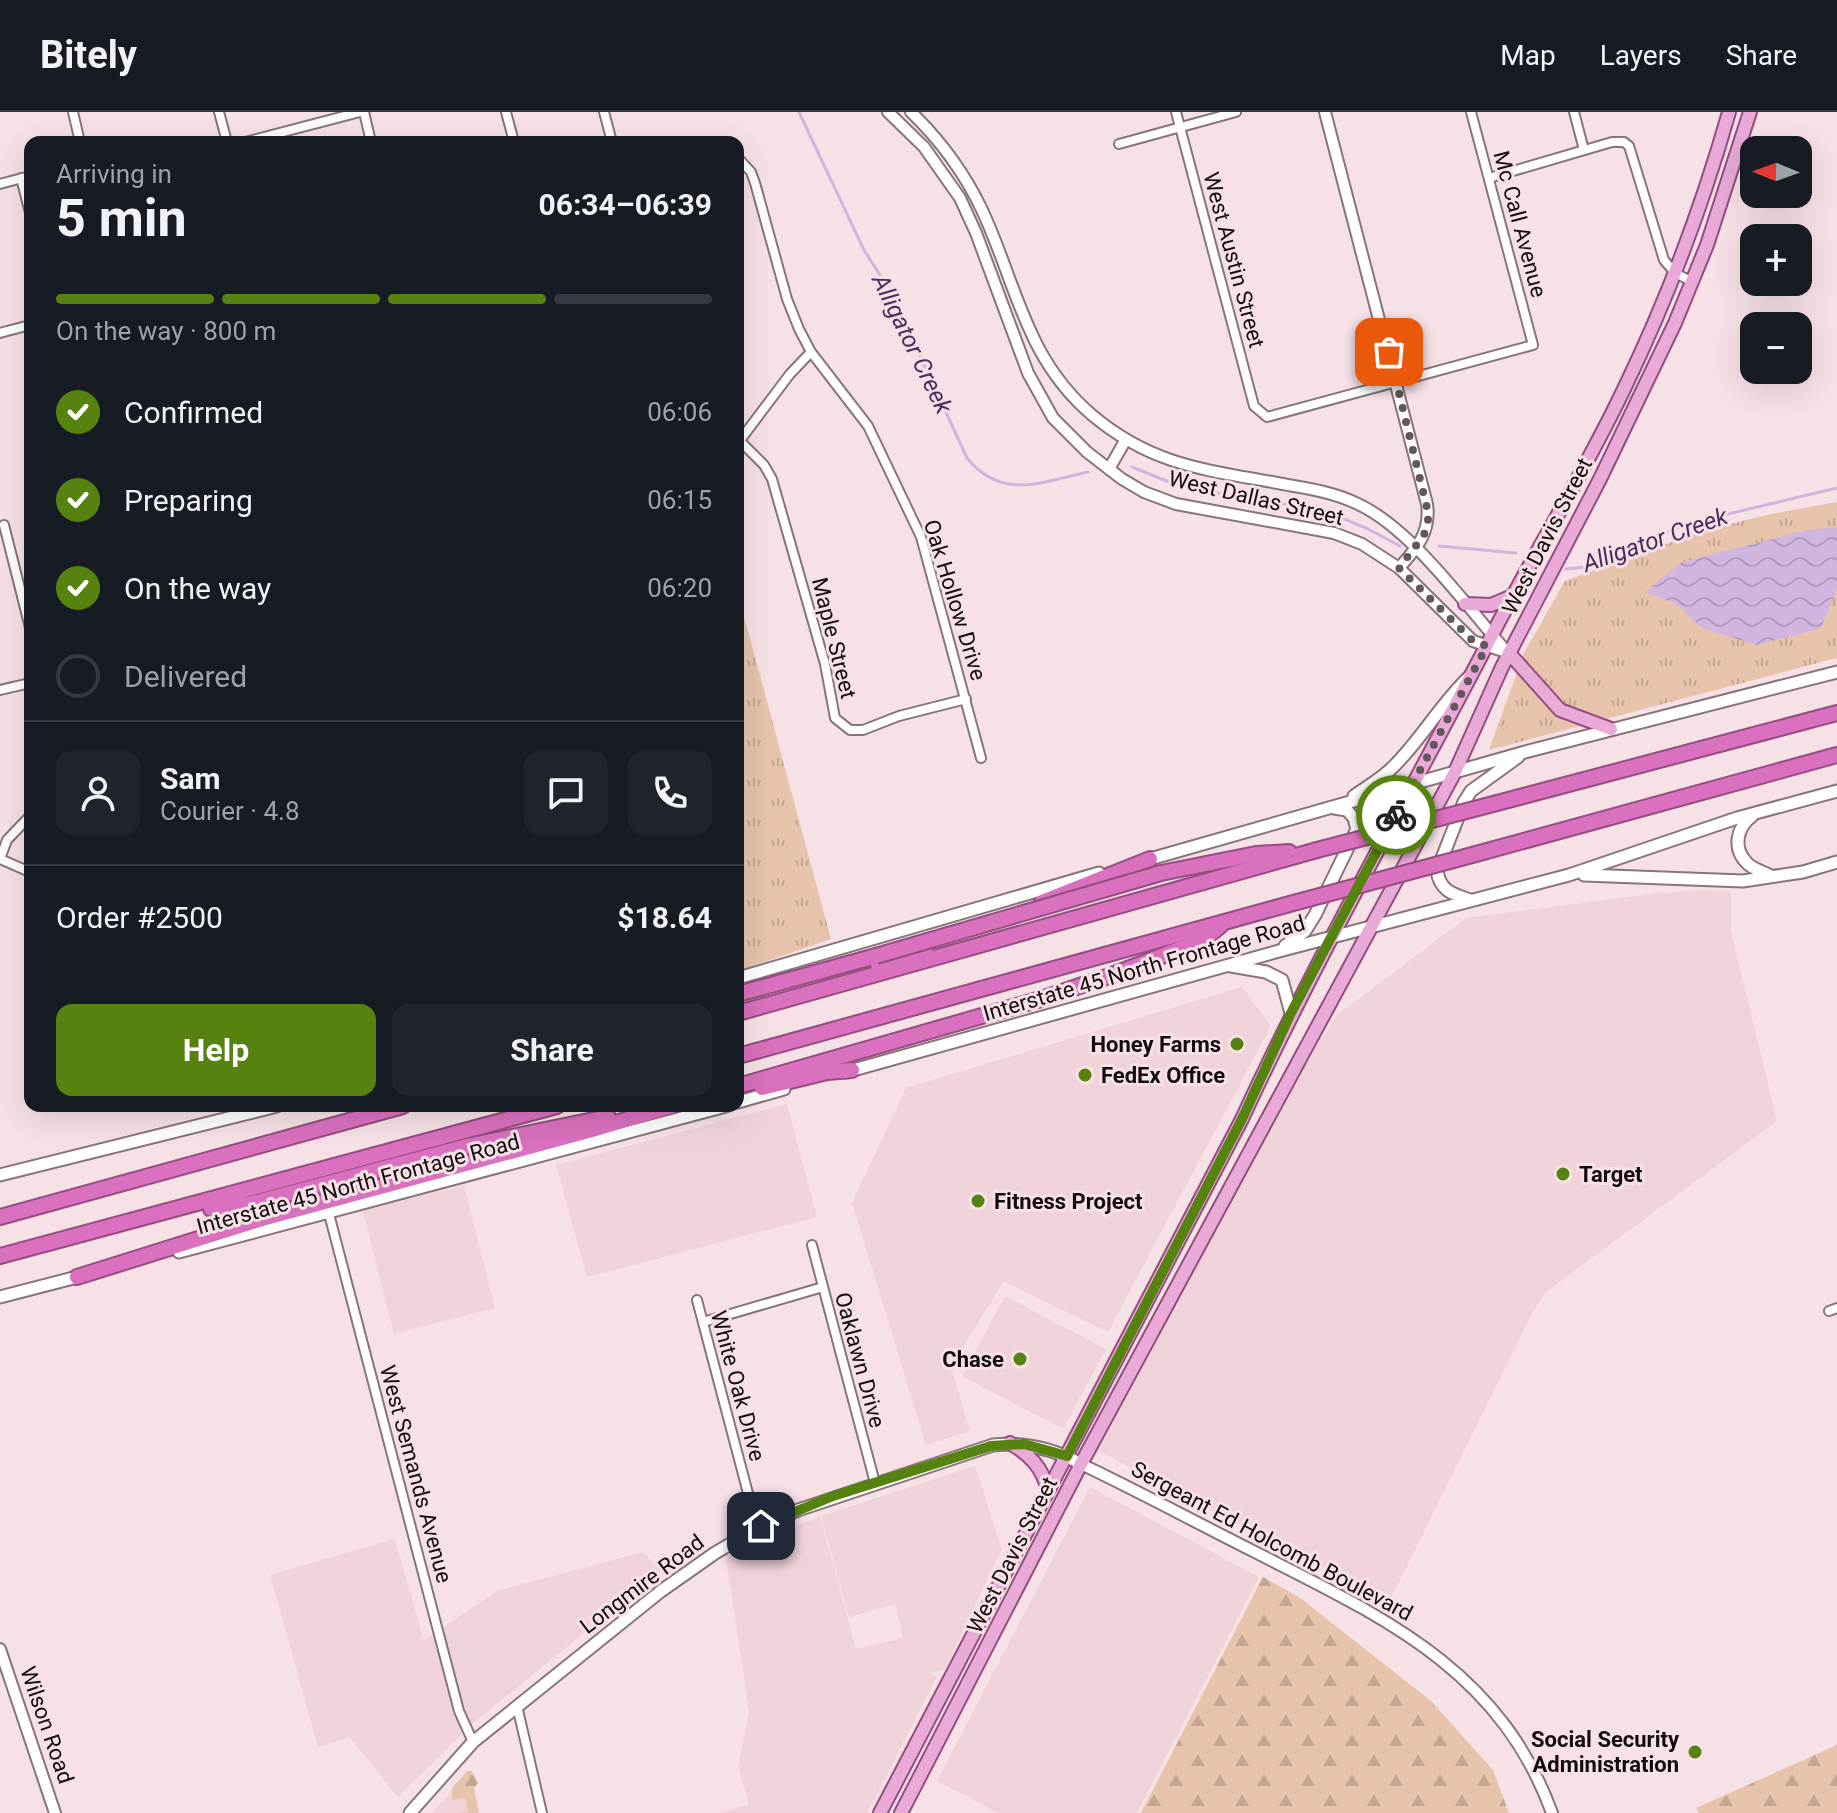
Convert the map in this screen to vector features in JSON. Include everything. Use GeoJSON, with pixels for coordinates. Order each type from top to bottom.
{"type":"FeatureCollection","features":[{"type":"Feature","properties":{"kind":"highway"},"geometry":{"type":"LineString","coordinates":[[744,1011],[1317,850],[1837,713]]}},
{"type":"Feature","properties":{"kind":"highway"},"geometry":{"type":"LineString","coordinates":[[744,1054],[1837,755]]}},
{"type":"Feature","properties":{"kind":"highway"},"geometry":{"type":"LineString","coordinates":[[744,992],[1161,873],[1256,854],[1317,850]]}},
{"type":"Feature","properties":{"kind":"highway"},"geometry":{"type":"LineString","coordinates":[[744,1011],[955,937],[1150,859]]}},
{"type":"Feature","properties":{"kind":"highway"},"geometry":{"type":"LineString","coordinates":[[744,1084],[1041,999],[1203,940],[1225,922]]}},
{"type":"Feature","properties":{"kind":"highway"},"geometry":{"type":"LineString","coordinates":[[744,1092],[827,1072],[852,1070]]}},
{"type":"Feature","properties":{"kind":"highway"},"geometry":{"type":"LineString","coordinates":[[0,1217],[381,1112]]}},
{"type":"Feature","properties":{"kind":"highway"},"geometry":{"type":"LineString","coordinates":[[0,1256],[535,1112]]}},
{"type":"Feature","properties":{"kind":"highway"},"geometry":{"type":"LineString","coordinates":[[155,1216],[249,1204],[467,1146],[641,1112]]}},
{"type":"Feature","properties":{"kind":"highway"},"geometry":{"type":"LineString","coordinates":[[77,1277],[262,1219],[651,1112]]}},
{"type":"Feature","properties":{"kind":"main road","name":"West Davis Street"},"geometry":{"type":"LineString","coordinates":[[880,1813],[1242,1119],[1291,1013],[1622,392],[1675,273],[1729,112]]}},
{"type":"Feature","properties":{"kind":"main road","name":"West Davis Street"},"geometry":{"type":"LineString","coordinates":[[901,1813],[1081,1464],[1455,772],[1509,653],[1600,479],[1693,282],[1750,112]]}},
{"type":"Feature","properties":{"kind":"main road"},"geometry":{"type":"LineString","coordinates":[[1592,450],[1592,472],[1600,479]]}},
{"type":"Feature","properties":{"kind":"main road"},"geometry":{"type":"LineString","coordinates":[[1465,604],[1491,605],[1515,594]]}},
{"type":"Feature","properties":{"kind":"main road"},"geometry":{"type":"LineString","coordinates":[[1509,653],[1560,710],[1611,729]]}},
{"type":"Feature","properties":{"kind":"main road"},"geometry":{"type":"LineString","coordinates":[[744,976],[1413,783],[1837,672]]}},
{"type":"Feature","properties":{"kind":"main road"},"geometry":{"type":"LineString","coordinates":[[1342,803],[1380,779],[1396,764],[1440,707],[1472,674]]}},
{"type":"Feature","properties":{"kind":"main road"},"geometry":{"type":"LineString","coordinates":[[1470,900],[1447,892],[1439,882],[1437,871],[1471,791],[1525,752]]}},
{"type":"Feature","properties":{"kind":"main road","name":"Interstate 45 North Frontage Road"},"geometry":{"type":"LineString","coordinates":[[744,1100],[1227,965],[1569,875],[1759,812],[1837,791]]}},
{"type":"Feature","properties":{"kind":"main road"},"geometry":{"type":"LineString","coordinates":[[1279,951],[1305,931],[1357,829],[1354,818],[1347,810],[1329,807]]}},
{"type":"Feature","properties":{"kind":"main road"},"geometry":{"type":"LineString","coordinates":[[1759,812],[1742,823],[1737,837],[1739,850],[1747,864],[1771,876]]}},
{"type":"Feature","properties":{"kind":"main road"},"geometry":{"type":"LineString","coordinates":[[1569,875],[1743,881],[1803,872],[1837,862]]}},
{"type":"Feature","properties":{"kind":"main road"},"geometry":{"type":"LineString","coordinates":[[1227,965],[1266,972],[1282,980],[1291,1013]]}},
{"type":"Feature","properties":{"kind":"main road"},"geometry":{"type":"LineString","coordinates":[[0,1175],[253,1112]]}},
{"type":"Feature","properties":{"kind":"main road","name":"Interstate 45 North Frontage Road"},"geometry":{"type":"LineString","coordinates":[[0,1297],[329,1214],[704,1112]]}},
{"type":"Feature","properties":{"kind":"main road"},"geometry":{"type":"LineString","coordinates":[[1010,1443],[1034,1460],[1041,1469],[1048,1490]]}},
{"type":"Feature","properties":{"kind":"main road","name":"Longmire Road"},"geometry":{"type":"LineString","coordinates":[[410,1813],[473,1742],[517,1706],[684,1573],[761,1526],[833,1496],[976,1449],[1010,1443],[1046,1449],[1081,1464]]}},
{"type":"Feature","properties":{"kind":"main road"},"geometry":{"type":"LineString","coordinates":[[888,1813],[901,1789],[905,1766]]}},
{"type":"Feature","properties":{"kind":"street"},"geometry":{"type":"LineString","coordinates":[[73,112],[79,136]]}},
{"type":"Feature","properties":{"kind":"street"},"geometry":{"type":"LineString","coordinates":[[219,112],[225,136]]}},
{"type":"Feature","properties":{"kind":"street"},"geometry":{"type":"LineString","coordinates":[[268,136],[362,112],[369,136]]}},
{"type":"Feature","properties":{"kind":"street"},"geometry":{"type":"LineString","coordinates":[[506,112],[512,136]]}},
{"type":"Feature","properties":{"kind":"street"},"geometry":{"type":"LineString","coordinates":[[604,112],[610,136]]}},
{"type":"Feature","properties":{"kind":"street","name":"West Dallas Street"},"geometry":{"type":"LineString","coordinates":[[911,112],[941,144],[958,168],[982,211],[1038,352],[1085,409],[1125,441],[1155,456],[1188,467],[1324,491],[1344,497],[1378,516],[1417,548],[1465,604],[1490,641],[1509,653]]}},
{"type":"Feature","properties":{"kind":"street","name":"West Austin Street"},"geometry":{"type":"LineString","coordinates":[[1176,112],[1254,406],[1261,414],[1272,416],[1397,382]]}},
{"type":"Feature","properties":{"kind":"street"},"geometry":{"type":"LineString","coordinates":[[1119,144],[1236,112]]}},
{"type":"Feature","properties":{"kind":"street"},"geometry":{"type":"LineString","coordinates":[[1325,112],[1427,504],[1428,525],[1417,548],[1399,568]]}},
{"type":"Feature","properties":{"kind":"street","name":"Mc Call Avenue"},"geometry":{"type":"LineString","coordinates":[[1397,382],[1533,345],[1471,112]]}},
{"type":"Feature","properties":{"kind":"street"},"geometry":{"type":"LineString","coordinates":[[1574,112],[1584,150]]}},
{"type":"Feature","properties":{"kind":"street"},"geometry":{"type":"LineString","coordinates":[[892,115],[909,123],[931,144],[941,144]]}},
{"type":"Feature","properties":{"kind":"street","name":"West Dallas Street"},"geometry":{"type":"LineString","coordinates":[[892,115],[924,147],[960,198],[1030,377],[1053,418],[1087,452],[1144,492],[1176,504],[1334,533],[1362,544],[1399,568],[1473,641],[1490,641]]}},
{"type":"Feature","properties":{"kind":"street"},"geometry":{"type":"LineString","coordinates":[[1489,178],[1612,142],[1624,142],[1629,146],[1664,260],[1675,273],[1693,282]]}},
{"type":"Feature","properties":{"kind":"street","name":"Oak Hollow Drive"},"geometry":{"type":"LineString","coordinates":[[744,164],[751,172],[787,299],[811,352],[868,426],[921,537],[981,758]]}},
{"type":"Feature","properties":{"kind":"street"},"geometry":{"type":"LineString","coordinates":[[946,176],[958,168]]}},
{"type":"Feature","properties":{"kind":"street"},"geometry":{"type":"LineString","coordinates":[[0,184],[24,178]]}},
{"type":"Feature","properties":{"kind":"street"},"geometry":{"type":"LineString","coordinates":[[984,254],[998,249]]}},
{"type":"Feature","properties":{"kind":"street"},"geometry":{"type":"LineString","coordinates":[[0,333],[24,327]]}},
{"type":"Feature","properties":{"kind":"street"},"geometry":{"type":"LineString","coordinates":[[744,435],[790,374],[811,352]]}},
{"type":"Feature","properties":{"kind":"street"},"geometry":{"type":"LineString","coordinates":[[1030,377],[1047,364]]}},
{"type":"Feature","properties":{"kind":"street"},"geometry":{"type":"LineString","coordinates":[[1109,469],[1125,441]]}},
{"type":"Feature","properties":{"kind":"street","name":"Maple Street"},"geometry":{"type":"LineString","coordinates":[[744,447],[764,465],[772,479],[825,664],[835,718],[850,730],[863,730],[899,716],[966,699]]}},
{"type":"Feature","properties":{"kind":"street"},"geometry":{"type":"LineString","coordinates":[[4,525],[24,604]]}},
{"type":"Feature","properties":{"kind":"street"},"geometry":{"type":"LineString","coordinates":[[0,690],[24,684]]}},
{"type":"Feature","properties":{"kind":"street"},"geometry":{"type":"LineString","coordinates":[[24,822],[7,840],[0,859],[24,869]]}},
{"type":"Feature","properties":{"kind":"street","name":"West Semands Avenue"},"geometry":{"type":"LineString","coordinates":[[329,1214],[452,1686],[462,1720],[473,1742]]}},
{"type":"Feature","properties":{"kind":"street","name":"Oaklawn Drive"},"geometry":{"type":"LineString","coordinates":[[812,1245],[875,1483]]}},
{"type":"Feature","properties":{"kind":"street"},"geometry":{"type":"LineString","coordinates":[[703,1322],[823,1287]]}},
{"type":"Feature","properties":{"kind":"street","name":"White Oak Drive"},"geometry":{"type":"LineString","coordinates":[[697,1300],[749,1497],[761,1526]]}},
{"type":"Feature","properties":{"kind":"street","name":"Sergeant Ed Holcomb Boulevard"},"geometry":{"type":"LineString","coordinates":[[1081,1464],[1366,1609],[1444,1659],[1483,1699],[1515,1741],[1531,1765],[1552,1813]]}},
{"type":"Feature","properties":{"kind":"street","name":"Wilson Road"},"geometry":{"type":"LineString","coordinates":[[0,1649],[55,1813]]}},
{"type":"Feature","properties":{"kind":"street"},"geometry":{"type":"LineString","coordinates":[[517,1706],[542,1813]]}},
{"type":"Feature","properties":{"kind":"shaded area"},"geometry":{"type":"Polygon","coordinates":[[[1703,890],[1731,891],[1731,931],[1777,1121],[1546,1292],[1533,1312],[1389,1602],[1099,1451],[1274,1116],[1336,1016],[1466,918],[1703,890]]]}},
{"type":"Feature","properties":{"kind":"shaded area"},"geometry":{"type":"Polygon","coordinates":[[[1242,987],[1271,1026],[1108,1332],[1004,1281],[951,1366],[970,1431],[926,1445],[852,1203],[906,1088],[1242,987]]]}},
{"type":"Feature","properties":{"kind":"shaded area"},"geometry":{"type":"Polygon","coordinates":[[[787,1104],[817,1217],[587,1277],[556,1165],[787,1104]]]}},
{"type":"Feature","properties":{"kind":"shaded area"},"geometry":{"type":"Polygon","coordinates":[[[464,1185],[495,1308],[394,1334],[363,1211],[464,1185]]]}},
{"type":"Feature","properties":{"kind":"shaded area"},"geometry":{"type":"Polygon","coordinates":[[[1005,1296],[1106,1349],[1063,1429],[962,1376],[1005,1296]]]}},
{"type":"Feature","properties":{"kind":"shaded area"},"geometry":{"type":"Polygon","coordinates":[[[975,1466],[1002,1549],[944,1670],[929,1673],[937,1677],[867,1813],[719,1813],[749,1805],[738,1767],[749,1711],[726,1558],[770,1536],[820,1517],[856,1649],[903,1638],[895,1604],[849,1617],[821,1516],[975,1466]]]}},
{"type":"Feature","properties":{"kind":"shaded area"},"geometry":{"type":"Polygon","coordinates":[[[1090,1487],[1259,1577],[1137,1813],[998,1813],[937,1781],[1090,1487]]]}},
{"type":"Feature","properties":{"kind":"shaded area"},"geometry":{"type":"Polygon","coordinates":[[[395,1539],[424,1640],[497,1591],[643,1552],[661,1571],[472,1724],[398,1797],[350,1737],[318,1747],[270,1575],[395,1539]]]}},
{"type":"Feature","properties":{"kind":"shaded area"},"geometry":{"type":"Polygon","coordinates":[[[467,1774],[477,1813],[432,1813],[442,1802],[467,1774]]]}},
{"type":"Feature","properties":{"kind":"green space"},"geometry":{"type":"Polygon","coordinates":[[[1837,502],[1837,658],[1489,750],[1524,653],[1565,581],[1705,530],[1837,502]]]}},
{"type":"Feature","properties":{"kind":"green space"},"geometry":{"type":"Polygon","coordinates":[[[744,616],[831,939],[744,969],[744,616]]]}},
{"type":"Feature","properties":{"kind":"green space"},"geometry":{"type":"Polygon","coordinates":[[[1263,1577],[1299,1597],[1431,1701],[1493,1770],[1509,1813],[1141,1813],[1263,1577]]]}},
{"type":"Feature","properties":{"kind":"green space"},"geometry":{"type":"Polygon","coordinates":[[[1837,1745],[1837,1813],[1699,1813],[1696,1808],[1837,1745]]]}},
{"type":"Feature","properties":{"kind":"green space"},"geometry":{"type":"Polygon","coordinates":[[[467,1771],[472,1771],[478,1783],[474,1788],[479,1813],[459,1813],[468,1811],[465,1798],[452,1798],[452,1788],[467,1771]]]}},
{"type":"Feature","properties":{"kind":"water"},"geometry":{"type":"Polygon","coordinates":[[[1837,527],[1837,589],[1821,628],[1757,645],[1702,628],[1675,603],[1645,592],[1682,562],[1807,530],[1837,527]]]}},
{"type":"Feature","properties":{"kind":"waterway","name":"Alligator Creek"},"geometry":{"type":"LineString","coordinates":[[799,112],[864,250],[890,291],[967,458],[994,480],[1009,484],[1039,483],[1088,472]]}},
{"type":"Feature","properties":{"kind":"waterway","name":"Alligator Creek"},"geometry":{"type":"LineString","coordinates":[[1132,467],[1169,482],[1206,491],[1326,511],[1400,546]]}},
{"type":"Feature","properties":{"kind":"waterway","name":"Alligator Creek"},"geometry":{"type":"LineString","coordinates":[[1566,569],[1585,567],[1686,524],[1837,488]]}},
{"type":"Feature","properties":{"kind":"waterway","name":"Alligator Creek"},"geometry":{"type":"LineString","coordinates":[[1439,546],[1516,553]]}},
{"type":"Feature","properties":{"kind":"way so far"},"geometry":{"type":"LineString","coordinates":[[1389,352],[1429,516],[1417,548],[1399,568],[1473,641],[1487,646],[1396,815]]}},
{"type":"Feature","properties":{"kind":"place","name":"Honey Farms"},"geometry":{"type":"Point","coordinates":[1237,1044]}},
{"type":"Feature","properties":{"kind":"place","name":"FedEx Office"},"geometry":{"type":"Point","coordinates":[1085,1075]}},
{"type":"Feature","properties":{"kind":"place","name":"Target"},"geometry":{"type":"Point","coordinates":[1563,1174]}},
{"type":"Feature","properties":{"kind":"place","name":"Fitness Project"},"geometry":{"type":"Point","coordinates":[978,1201]}},
{"type":"Feature","properties":{"kind":"place","name":"Chase"},"geometry":{"type":"Point","coordinates":[1020,1359]}},
{"type":"Feature","properties":{"kind":"place","name":"Social Security Administration"},"geometry":{"type":"Point","coordinates":[1695,1752]}},
{"type":"Feature","properties":{"kind":"route"},"geometry":{"type":"LineString","coordinates":[[761,1526],[833,1496],[976,1449],[1010,1443],[1024,1444],[1067,1456],[1242,1119],[1291,1013],[1396,815]]}}]}
